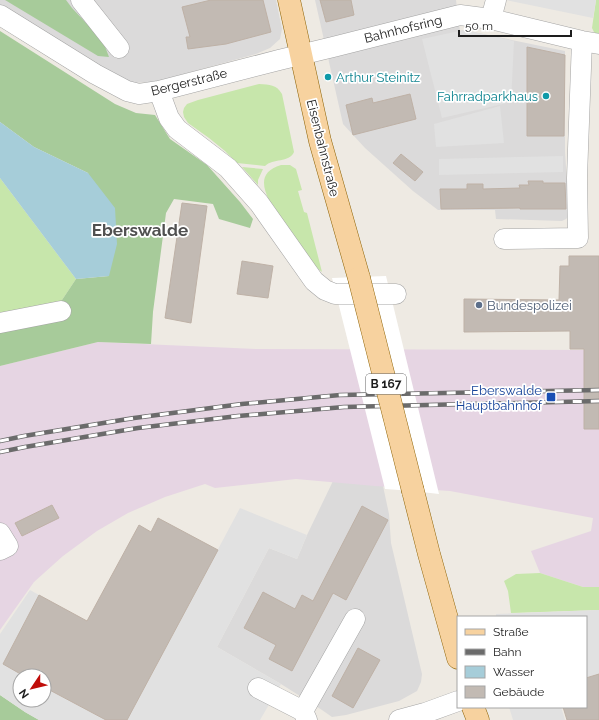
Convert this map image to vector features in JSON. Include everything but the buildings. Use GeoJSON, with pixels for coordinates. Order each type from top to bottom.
{"type":"FeatureCollection","features":[{"type":"Feature","properties":{"kind":"main road","name":"Eisenbahnstraße"},"geometry":{"type":"LineString","coordinates":[[288,0],[322,148],[359,278],[429,554],[457,654]]}},
{"type":"Feature","properties":{"kind":"main road"},"geometry":{"type":"LineString","coordinates":[[473,708],[478,720]]}},
{"type":"Feature","properties":{"kind":"street"},"geometry":{"type":"LineString","coordinates":[[81,0],[119,48]]}},
{"type":"Feature","properties":{"kind":"street"},"geometry":{"type":"LineString","coordinates":[[491,19],[496,0]]}},
{"type":"Feature","properties":{"kind":"street","name":"Bergerstraße"},"geometry":{"type":"LineString","coordinates":[[0,15],[95,74],[127,91],[139,94],[159,91],[301,55]]}},
{"type":"Feature","properties":{"kind":"street","name":"Bahnhofsring"},"geometry":{"type":"LineString","coordinates":[[301,55],[460,15],[491,19],[590,42]]}},
{"type":"Feature","properties":{"kind":"street"},"geometry":{"type":"LineString","coordinates":[[504,239],[578,238],[578,149],[590,42]]}},
{"type":"Feature","properties":{"kind":"street"},"geometry":{"type":"LineString","coordinates":[[159,91],[169,118],[177,129],[228,168],[259,203],[314,281],[325,290],[335,294],[396,294]]}},
{"type":"Feature","properties":{"kind":"street"},"geometry":{"type":"LineString","coordinates":[[0,323],[61,311]]}},
{"type":"Feature","properties":{"kind":"street"},"geometry":{"type":"LineString","coordinates":[[0,533],[8,546],[0,550]]}},
{"type":"Feature","properties":{"kind":"street"},"geometry":{"type":"LineString","coordinates":[[258,688],[305,716],[355,619]]}},
{"type":"Feature","properties":{"kind":"street"},"geometry":{"type":"LineString","coordinates":[[399,720],[457,701]]}},
{"type":"Feature","properties":{"kind":"shaded area"},"geometry":{"type":"Polygon","coordinates":[[[0,0],[276,0],[282,29],[280,39],[270,48],[256,54],[155,82],[131,83],[105,71],[0,7],[0,0]]]}},
{"type":"Feature","properties":{"kind":"shaded area"},"geometry":{"type":"Polygon","coordinates":[[[315,0],[456,0],[460,31],[464,30],[565,51],[565,152],[569,216],[562,221],[496,219],[495,210],[438,210],[413,191],[365,148],[343,124],[315,0]]]}},
{"type":"Feature","properties":{"kind":"shaded area"},"geometry":{"type":"Polygon","coordinates":[[[506,0],[596,0],[593,18],[506,0]]]}},
{"type":"Feature","properties":{"kind":"shaded area"},"geometry":{"type":"Polygon","coordinates":[[[464,30],[514,41],[511,102],[442,118],[422,39],[464,30]]]}},
{"type":"Feature","properties":{"kind":"shaded area"},"geometry":{"type":"Polygon","coordinates":[[[500,106],[504,143],[436,147],[434,124],[500,106]]]}},
{"type":"Feature","properties":{"kind":"shaded area"},"geometry":{"type":"Polygon","coordinates":[[[563,156],[563,172],[439,175],[439,159],[563,156]]]}},
{"type":"Feature","properties":{"kind":"shaded area"},"geometry":{"type":"Polygon","coordinates":[[[98,342],[256,349],[599,350],[599,587],[583,587],[540,573],[531,551],[591,531],[593,518],[450,491],[296,479],[215,488],[205,484],[165,497],[128,513],[97,531],[63,556],[34,582],[0,630],[0,366],[98,342]]]}},
{"type":"Feature","properties":{"kind":"shaded area"},"geometry":{"type":"Polygon","coordinates":[[[333,481],[383,486],[389,514],[391,543],[422,674],[421,682],[417,691],[399,701],[346,715],[332,717],[281,684],[217,647],[269,548],[297,559],[333,481]]]}},
{"type":"Feature","properties":{"kind":"shaded area"},"geometry":{"type":"Polygon","coordinates":[[[240,508],[307,535],[297,559],[269,548],[217,647],[281,684],[260,720],[127,720],[240,508]]]}},
{"type":"Feature","properties":{"kind":"shaded area"},"geometry":{"type":"Polygon","coordinates":[[[30,590],[39,595],[3,664],[12,669],[12,703],[0,695],[0,634],[30,590]]]}},
{"type":"Feature","properties":{"kind":"shaded area"},"geometry":{"type":"Polygon","coordinates":[[[599,610],[599,674],[587,678],[587,616],[496,616],[496,614],[599,610]]]}},
{"type":"Feature","properties":{"kind":"shaded area"},"geometry":{"type":"Polygon","coordinates":[[[52,691],[106,720],[39,720],[19,708],[52,708],[52,691]]]}},
{"type":"Feature","properties":{"kind":"shaded area"},"geometry":{"type":"Polygon","coordinates":[[[509,708],[561,708],[565,720],[513,720],[509,708]]]}},
{"type":"Feature","properties":{"kind":"green space"},"geometry":{"type":"Polygon","coordinates":[[[5,0],[66,0],[103,41],[109,57],[98,56],[5,0]]]}},
{"type":"Feature","properties":{"kind":"green space"},"geometry":{"type":"Polygon","coordinates":[[[596,0],[599,0],[599,36],[592,28],[596,0]]]}},
{"type":"Feature","properties":{"kind":"green space"},"geometry":{"type":"Polygon","coordinates":[[[0,31],[115,104],[136,113],[155,115],[170,139],[207,165],[253,219],[250,228],[219,219],[213,204],[174,199],[166,213],[153,312],[151,344],[98,342],[0,366],[0,331],[28,327],[62,300],[76,279],[109,276],[88,173],[34,147],[0,122],[0,31]]]}},
{"type":"Feature","properties":{"kind":"green space"},"geometry":{"type":"Polygon","coordinates":[[[259,84],[275,87],[282,94],[294,152],[288,158],[272,162],[265,166],[237,163],[225,151],[188,123],[183,112],[187,104],[259,84]]]}},
{"type":"Feature","properties":{"kind":"green space"},"geometry":{"type":"Polygon","coordinates":[[[281,165],[290,165],[296,169],[302,190],[298,191],[304,212],[307,213],[322,272],[317,268],[266,194],[264,179],[266,174],[281,165]]]}},
{"type":"Feature","properties":{"kind":"green space"},"geometry":{"type":"Polygon","coordinates":[[[242,167],[263,169],[258,180],[258,185],[242,167]]]}},
{"type":"Feature","properties":{"kind":"green space"},"geometry":{"type":"Polygon","coordinates":[[[0,178],[76,279],[62,300],[28,327],[0,331],[0,178]]]}},
{"type":"Feature","properties":{"kind":"green space"},"geometry":{"type":"Polygon","coordinates":[[[540,573],[583,587],[599,587],[599,610],[511,613],[508,591],[504,581],[516,574],[540,573]]]}},
{"type":"Feature","properties":{"kind":"green space"},"geometry":{"type":"Polygon","coordinates":[[[0,695],[12,703],[12,708],[19,708],[39,720],[0,720],[0,695]]]}},
{"type":"Feature","properties":{"kind":"water"},"geometry":{"type":"Polygon","coordinates":[[[0,122],[34,147],[88,173],[115,208],[117,244],[109,276],[76,279],[0,178],[0,122]]]}},
{"type":"Feature","properties":{"kind":"pier"},"geometry":{"type":"Polygon","coordinates":[[[386,276],[439,494],[385,489],[332,278],[386,276]]]}},
{"type":"Feature","properties":{"kind":"railway"},"geometry":{"type":"LineString","coordinates":[[0,441],[134,418],[242,404],[340,395],[599,390]]}},
{"type":"Feature","properties":{"kind":"railway"},"geometry":{"type":"LineString","coordinates":[[0,452],[138,428],[238,416],[344,407],[599,401]]}},
{"type":"Feature","properties":{"kind":"place","name":"Arthur Steinitz"},"geometry":{"type":"Point","coordinates":[328,77]}},
{"type":"Feature","properties":{"kind":"place","name":"Fahrradparkhaus"},"geometry":{"type":"Point","coordinates":[546,96]}},
{"type":"Feature","properties":{"kind":"place","name":"Bundespolizei"},"geometry":{"type":"Point","coordinates":[479,305]}},
{"type":"Feature","properties":{"kind":"place","name":"Eberswalde Hauptbahnhof"},"geometry":{"type":"Point","coordinates":[551,397]}},
{"type":"Feature","properties":{"kind":"district","name":"Eberswalde"},"geometry":{"type":"Point","coordinates":[140,230]}}]}
